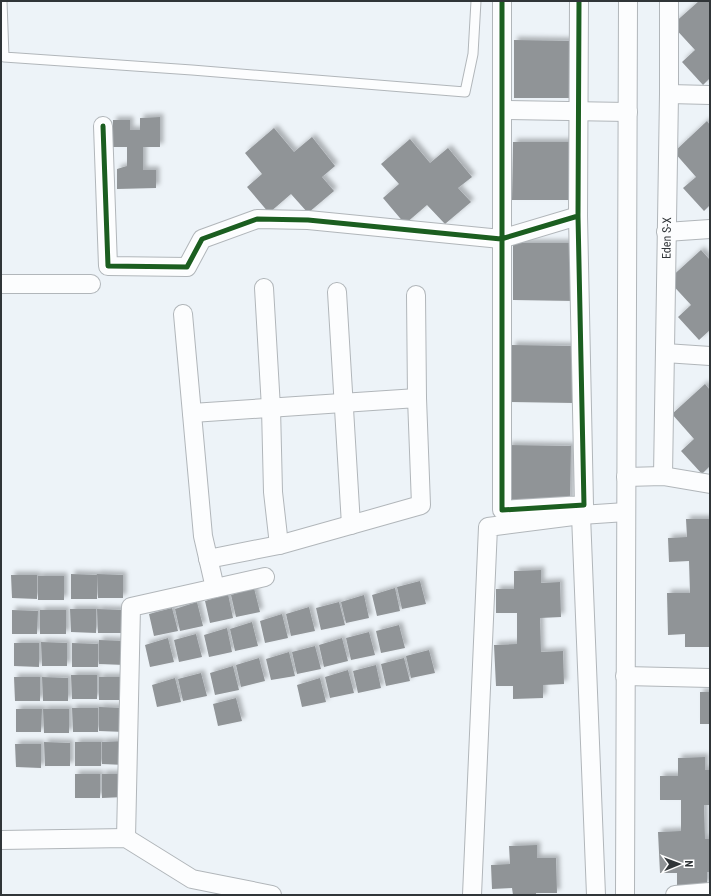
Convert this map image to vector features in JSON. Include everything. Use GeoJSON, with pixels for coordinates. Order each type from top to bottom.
{"type":"FeatureCollection","features":[{"type":"Feature","properties":{"kind":"street"},"geometry":{"type":"LineString","coordinates":[[502,1],[502,510],[584,505],[578,216],[579,1]]}},
{"type":"Feature","properties":{"kind":"street"},"geometry":{"type":"LineString","coordinates":[[625,895],[628,1]]}},
{"type":"Feature","properties":{"kind":"street","name":"Eden S-X"},"geometry":{"type":"LineString","coordinates":[[663,476],[669,1]]}},
{"type":"Feature","properties":{"kind":"street"},"geometry":{"type":"LineString","coordinates":[[669,94],[710,95]]}},
{"type":"Feature","properties":{"kind":"street"},"geometry":{"type":"LineString","coordinates":[[503,110],[628,112]]}},
{"type":"Feature","properties":{"kind":"street"},"geometry":{"type":"LineString","coordinates":[[103,126],[108,266],[187,267],[202,239],[257,218],[308,220],[501,239],[578,216]]}},
{"type":"Feature","properties":{"kind":"street"},"geometry":{"type":"LineString","coordinates":[[666,232],[710,229]]}},
{"type":"Feature","properties":{"kind":"street"},"geometry":{"type":"LineString","coordinates":[[1,284],[91,284]]}},
{"type":"Feature","properties":{"kind":"street"},"geometry":{"type":"LineString","coordinates":[[264,288],[271,408],[273,492],[279,545]]}},
{"type":"Feature","properties":{"kind":"street"},"geometry":{"type":"LineString","coordinates":[[337,292],[351,525]]}},
{"type":"Feature","properties":{"kind":"street"},"geometry":{"type":"LineString","coordinates":[[208,559],[279,545],[421,505],[416,294]]}},
{"type":"Feature","properties":{"kind":"street"},"geometry":{"type":"LineString","coordinates":[[183,314],[203,536],[214,588]]}},
{"type":"Feature","properties":{"kind":"street"},"geometry":{"type":"LineString","coordinates":[[665,353],[710,356]]}},
{"type":"Feature","properties":{"kind":"street"},"geometry":{"type":"LineString","coordinates":[[192,413],[418,398]]}},
{"type":"Feature","properties":{"kind":"street"},"geometry":{"type":"LineString","coordinates":[[626,477],[663,476],[710,484]]}},
{"type":"Feature","properties":{"kind":"street"},"geometry":{"type":"LineString","coordinates":[[472,895],[488,528],[581,515],[626,512]]}},
{"type":"Feature","properties":{"kind":"street"},"geometry":{"type":"LineString","coordinates":[[581,515],[596,895]]}},
{"type":"Feature","properties":{"kind":"street"},"geometry":{"type":"LineString","coordinates":[[126,838],[131,607],[265,577]]}},
{"type":"Feature","properties":{"kind":"street"},"geometry":{"type":"LineString","coordinates":[[625,676],[710,678]]}},
{"type":"Feature","properties":{"kind":"street"},"geometry":{"type":"LineString","coordinates":[[1,840],[126,838],[192,878],[272,895]]}},
{"type":"Feature","properties":{"kind":"street"},"geometry":{"type":"LineString","coordinates":[[675,895],[710,892]]}},
{"type":"Feature","properties":{"kind":"lane"},"geometry":{"type":"LineString","coordinates":[[2,1],[4,57],[192,70],[465,92],[474,54],[476,1]]}},
{"type":"Feature","properties":{"kind":"building"},"geometry":{"type":"Polygon","coordinates":[[[699,1],[710,1],[710,78],[703,85],[682,62],[695,50],[672,25],[699,1]]]}},
{"type":"Feature","properties":{"kind":"building"},"geometry":{"type":"Polygon","coordinates":[[[514,40],[576,41],[576,98],[514,98],[514,40]]]}},
{"type":"Feature","properties":{"kind":"building"},"geometry":{"type":"Polygon","coordinates":[[[160,117],[160,147],[143,147],[143,170],[156,170],[156,188],[117,189],[117,169],[127,166],[127,147],[113,147],[113,120],[130,120],[130,130],[140,130],[140,118],[160,117]]]}},
{"type":"Feature","properties":{"kind":"building"},"geometry":{"type":"Polygon","coordinates":[[[707,121],[710,125],[710,205],[704,211],[683,188],[696,177],[674,152],[707,121]]]}},
{"type":"Feature","properties":{"kind":"building"},"geometry":{"type":"Polygon","coordinates":[[[274,128],[294,152],[312,137],[335,166],[322,177],[334,191],[308,213],[291,194],[269,213],[247,187],[262,174],[245,153],[274,128]]]}},
{"type":"Feature","properties":{"kind":"building"},"geometry":{"type":"Polygon","coordinates":[[[410,139],[430,163],[448,148],[472,177],[458,188],[471,202],[445,224],[427,205],[405,224],[383,198],[399,184],[381,164],[410,139]]]}},
{"type":"Feature","properties":{"kind":"building"},"geometry":{"type":"Polygon","coordinates":[[[513,142],[575,142],[575,200],[512,200],[513,142]]]}},
{"type":"Feature","properties":{"kind":"building"},"geometry":{"type":"Polygon","coordinates":[[[513,243],[576,243],[575,301],[513,300],[513,243]]]}},
{"type":"Feature","properties":{"kind":"building"},"geometry":{"type":"Polygon","coordinates":[[[701,250],[710,260],[710,330],[699,340],[678,317],[691,305],[668,280],[701,250]]]}},
{"type":"Feature","properties":{"kind":"building"},"geometry":{"type":"Polygon","coordinates":[[[512,345],[574,346],[574,403],[511,402],[512,345]]]}},
{"type":"Feature","properties":{"kind":"building"},"geometry":{"type":"Polygon","coordinates":[[[705,384],[710,390],[710,466],[702,474],[681,451],[694,439],[672,414],[705,384]]]}},
{"type":"Feature","properties":{"kind":"building"},"geometry":{"type":"Polygon","coordinates":[[[508,445],[571,446],[570,503],[508,503],[508,445]]]}},
{"type":"Feature","properties":{"kind":"building"},"geometry":{"type":"Polygon","coordinates":[[[686,519],[710,519],[710,647],[685,647],[685,634],[668,635],[667,593],[690,593],[689,561],[669,562],[668,538],[687,537],[686,519]]]}},
{"type":"Feature","properties":{"kind":"building"},"geometry":{"type":"Polygon","coordinates":[[[541,570],[541,583],[560,582],[561,617],[540,618],[541,652],[563,651],[564,684],[543,685],[543,698],[513,699],[513,686],[496,686],[494,645],[517,644],[517,613],[496,613],[496,589],[514,589],[514,571],[541,570]]]}},
{"type":"Feature","properties":{"kind":"building"},"geometry":{"type":"Polygon","coordinates":[[[71,574],[97,575],[97,599],[71,599],[71,574]]]}},
{"type":"Feature","properties":{"kind":"building"},"geometry":{"type":"Polygon","coordinates":[[[97,574],[123,575],[123,598],[98,598],[97,574]]]}},
{"type":"Feature","properties":{"kind":"building"},"geometry":{"type":"Polygon","coordinates":[[[11,575],[37,575],[37,599],[12,598],[11,575]]]}},
{"type":"Feature","properties":{"kind":"building"},"geometry":{"type":"Polygon","coordinates":[[[38,576],[64,576],[64,600],[38,600],[38,576]]]}},
{"type":"Feature","properties":{"kind":"building"},"geometry":{"type":"Polygon","coordinates":[[[420,581],[426,604],[402,609],[397,587],[420,581]]]}},
{"type":"Feature","properties":{"kind":"building"},"geometry":{"type":"Polygon","coordinates":[[[254,588],[260,612],[236,617],[231,595],[254,588]]]}},
{"type":"Feature","properties":{"kind":"building"},"geometry":{"type":"Polygon","coordinates":[[[395,588],[400,611],[377,616],[372,595],[395,588]]]}},
{"type":"Feature","properties":{"kind":"building"},"geometry":{"type":"Polygon","coordinates":[[[228,594],[233,618],[210,623],[205,601],[228,594]]]}},
{"type":"Feature","properties":{"kind":"building"},"geometry":{"type":"Polygon","coordinates":[[[364,595],[369,618],[346,623],[341,602],[364,595]]]}},
{"type":"Feature","properties":{"kind":"building"},"geometry":{"type":"Polygon","coordinates":[[[197,602],[203,626],[180,631],[175,609],[197,602]]]}},
{"type":"Feature","properties":{"kind":"building"},"geometry":{"type":"Polygon","coordinates":[[[339,602],[345,625],[321,630],[316,608],[339,602]]]}},
{"type":"Feature","properties":{"kind":"building"},"geometry":{"type":"Polygon","coordinates":[[[309,607],[315,631],[291,636],[286,614],[309,607]]]}},
{"type":"Feature","properties":{"kind":"building"},"geometry":{"type":"Polygon","coordinates":[[[172,608],[178,631],[154,636],[149,614],[172,608]]]}},
{"type":"Feature","properties":{"kind":"building"},"geometry":{"type":"Polygon","coordinates":[[[70,609],[96,609],[96,633],[71,632],[70,609]]]}},
{"type":"Feature","properties":{"kind":"building"},"geometry":{"type":"Polygon","coordinates":[[[97,609],[123,610],[123,633],[98,633],[97,609]]]}},
{"type":"Feature","properties":{"kind":"building"},"geometry":{"type":"Polygon","coordinates":[[[12,610],[38,611],[37,634],[12,634],[12,610]]]}},
{"type":"Feature","properties":{"kind":"building"},"geometry":{"type":"Polygon","coordinates":[[[40,610],[66,610],[66,634],[40,634],[40,610]]]}},
{"type":"Feature","properties":{"kind":"building"},"geometry":{"type":"Polygon","coordinates":[[[282,614],[288,638],[265,643],[260,621],[282,614]]]}},
{"type":"Feature","properties":{"kind":"building"},"geometry":{"type":"Polygon","coordinates":[[[252,622],[258,646],[235,651],[230,629],[252,622]]]}},
{"type":"Feature","properties":{"kind":"building"},"geometry":{"type":"Polygon","coordinates":[[[399,625],[405,648],[381,653],[376,631],[399,625]]]}},
{"type":"Feature","properties":{"kind":"building"},"geometry":{"type":"Polygon","coordinates":[[[227,628],[232,652],[209,657],[204,635],[227,628]]]}},
{"type":"Feature","properties":{"kind":"building"},"geometry":{"type":"Polygon","coordinates":[[[369,632],[375,655],[351,660],[346,638],[369,632]]]}},
{"type":"Feature","properties":{"kind":"building"},"geometry":{"type":"Polygon","coordinates":[[[196,634],[202,657],[179,662],[174,640],[196,634]]]}},
{"type":"Feature","properties":{"kind":"building"},"geometry":{"type":"Polygon","coordinates":[[[168,638],[174,662],[150,667],[145,645],[168,638]]]}},
{"type":"Feature","properties":{"kind":"building"},"geometry":{"type":"Polygon","coordinates":[[[342,638],[348,661],[324,667],[319,645],[342,638]]]}},
{"type":"Feature","properties":{"kind":"building"},"geometry":{"type":"Polygon","coordinates":[[[99,640],[125,641],[125,665],[99,664],[99,640]]]}},
{"type":"Feature","properties":{"kind":"building"},"geometry":{"type":"Polygon","coordinates":[[[41,642],[67,643],[67,666],[42,666],[41,642]]]}},
{"type":"Feature","properties":{"kind":"building"},"geometry":{"type":"Polygon","coordinates":[[[14,643],[39,643],[39,667],[14,666],[14,643]]]}},
{"type":"Feature","properties":{"kind":"building"},"geometry":{"type":"Polygon","coordinates":[[[72,643],[98,644],[98,667],[72,667],[72,643]]]}},
{"type":"Feature","properties":{"kind":"building"},"geometry":{"type":"Polygon","coordinates":[[[315,646],[321,669],[297,674],[292,652],[315,646]]]}},
{"type":"Feature","properties":{"kind":"building"},"geometry":{"type":"Polygon","coordinates":[[[429,650],[435,673],[411,678],[406,656],[429,650]]]}},
{"type":"Feature","properties":{"kind":"building"},"geometry":{"type":"Polygon","coordinates":[[[289,652],[295,676],[271,680],[266,659],[289,652]]]}},
{"type":"Feature","properties":{"kind":"building"},"geometry":{"type":"Polygon","coordinates":[[[259,658],[265,681],[241,687],[236,665],[259,658]]]}},
{"type":"Feature","properties":{"kind":"building"},"geometry":{"type":"Polygon","coordinates":[[[404,658],[410,681],[386,686],[381,664],[404,658]]]}},
{"type":"Feature","properties":{"kind":"building"},"geometry":{"type":"Polygon","coordinates":[[[376,665],[381,688],[358,693],[353,671],[376,665]]]}},
{"type":"Feature","properties":{"kind":"building"},"geometry":{"type":"Polygon","coordinates":[[[233,666],[239,690],[215,695],[210,673],[233,666]]]}},
{"type":"Feature","properties":{"kind":"building"},"geometry":{"type":"Polygon","coordinates":[[[348,670],[354,693],[330,698],[325,677],[348,670]]]}},
{"type":"Feature","properties":{"kind":"building"},"geometry":{"type":"Polygon","coordinates":[[[201,673],[207,696],[183,701],[178,679],[201,673]]]}},
{"type":"Feature","properties":{"kind":"building"},"geometry":{"type":"Polygon","coordinates":[[[71,675],[97,675],[97,699],[72,699],[71,675]]]}},
{"type":"Feature","properties":{"kind":"building"},"geometry":{"type":"Polygon","coordinates":[[[14,677],[40,677],[40,701],[15,701],[14,677]]]}},
{"type":"Feature","properties":{"kind":"building"},"geometry":{"type":"Polygon","coordinates":[[[42,677],[68,678],[68,701],[43,701],[42,677]]]}},
{"type":"Feature","properties":{"kind":"building"},"geometry":{"type":"Polygon","coordinates":[[[99,677],[125,677],[124,700],[99,700],[99,677]]]}},
{"type":"Feature","properties":{"kind":"building"},"geometry":{"type":"Polygon","coordinates":[[[175,678],[181,702],[157,707],[152,685],[175,678]]]}},
{"type":"Feature","properties":{"kind":"building"},"geometry":{"type":"Polygon","coordinates":[[[320,678],[326,702],[302,707],[297,685],[320,678]]]}},
{"type":"Feature","properties":{"kind":"building"},"geometry":{"type":"Polygon","coordinates":[[[700,692],[710,692],[710,724],[700,724],[700,692]]]}},
{"type":"Feature","properties":{"kind":"building"},"geometry":{"type":"Polygon","coordinates":[[[236,698],[242,721],[218,726],[213,704],[236,698]]]}},
{"type":"Feature","properties":{"kind":"building"},"geometry":{"type":"Polygon","coordinates":[[[99,707],[125,708],[125,732],[99,731],[99,707]]]}},
{"type":"Feature","properties":{"kind":"building"},"geometry":{"type":"Polygon","coordinates":[[[72,708],[98,708],[98,732],[73,732],[72,708]]]}},
{"type":"Feature","properties":{"kind":"building"},"geometry":{"type":"Polygon","coordinates":[[[16,709],[42,709],[41,732],[16,732],[16,709]]]}},
{"type":"Feature","properties":{"kind":"building"},"geometry":{"type":"Polygon","coordinates":[[[43,709],[69,709],[69,733],[44,733],[43,709]]]}},
{"type":"Feature","properties":{"kind":"building"},"geometry":{"type":"Polygon","coordinates":[[[125,741],[125,765],[102,764],[102,742],[125,741]]]}},
{"type":"Feature","properties":{"kind":"building"},"geometry":{"type":"Polygon","coordinates":[[[44,742],[70,743],[70,766],[45,766],[44,742]]]}},
{"type":"Feature","properties":{"kind":"building"},"geometry":{"type":"Polygon","coordinates":[[[75,742],[101,742],[101,766],[75,766],[75,742]]]}},
{"type":"Feature","properties":{"kind":"building"},"geometry":{"type":"Polygon","coordinates":[[[15,744],[41,744],[41,768],[16,767],[15,744]]]}},
{"type":"Feature","properties":{"kind":"building"},"geometry":{"type":"Polygon","coordinates":[[[705,757],[705,770],[710,770],[710,805],[704,805],[705,839],[710,839],[710,872],[707,872],[707,885],[677,886],[677,873],[660,873],[658,832],[681,831],[681,800],[660,800],[660,776],[678,776],[678,758],[705,757]]]}},
{"type":"Feature","properties":{"kind":"building"},"geometry":{"type":"Polygon","coordinates":[[[75,774],[100,774],[100,798],[75,798],[75,774]]]}},
{"type":"Feature","properties":{"kind":"building"},"geometry":{"type":"Polygon","coordinates":[[[102,774],[125,774],[124,797],[102,798],[102,774]]]}},
{"type":"Feature","properties":{"kind":"building"},"geometry":{"type":"Polygon","coordinates":[[[537,845],[537,858],[556,858],[557,893],[513,895],[512,888],[492,889],[491,865],[510,864],[509,846],[537,845]]]}},
{"type":"Feature","properties":{"kind":"cycle path"},"geometry":{"type":"LineString","coordinates":[[502,1],[502,510],[584,505],[578,216],[579,1]]}},
{"type":"Feature","properties":{"kind":"cycle path"},"geometry":{"type":"LineString","coordinates":[[103,126],[108,266],[187,267],[202,239],[257,219],[308,220],[501,239],[578,216]]}}]}
